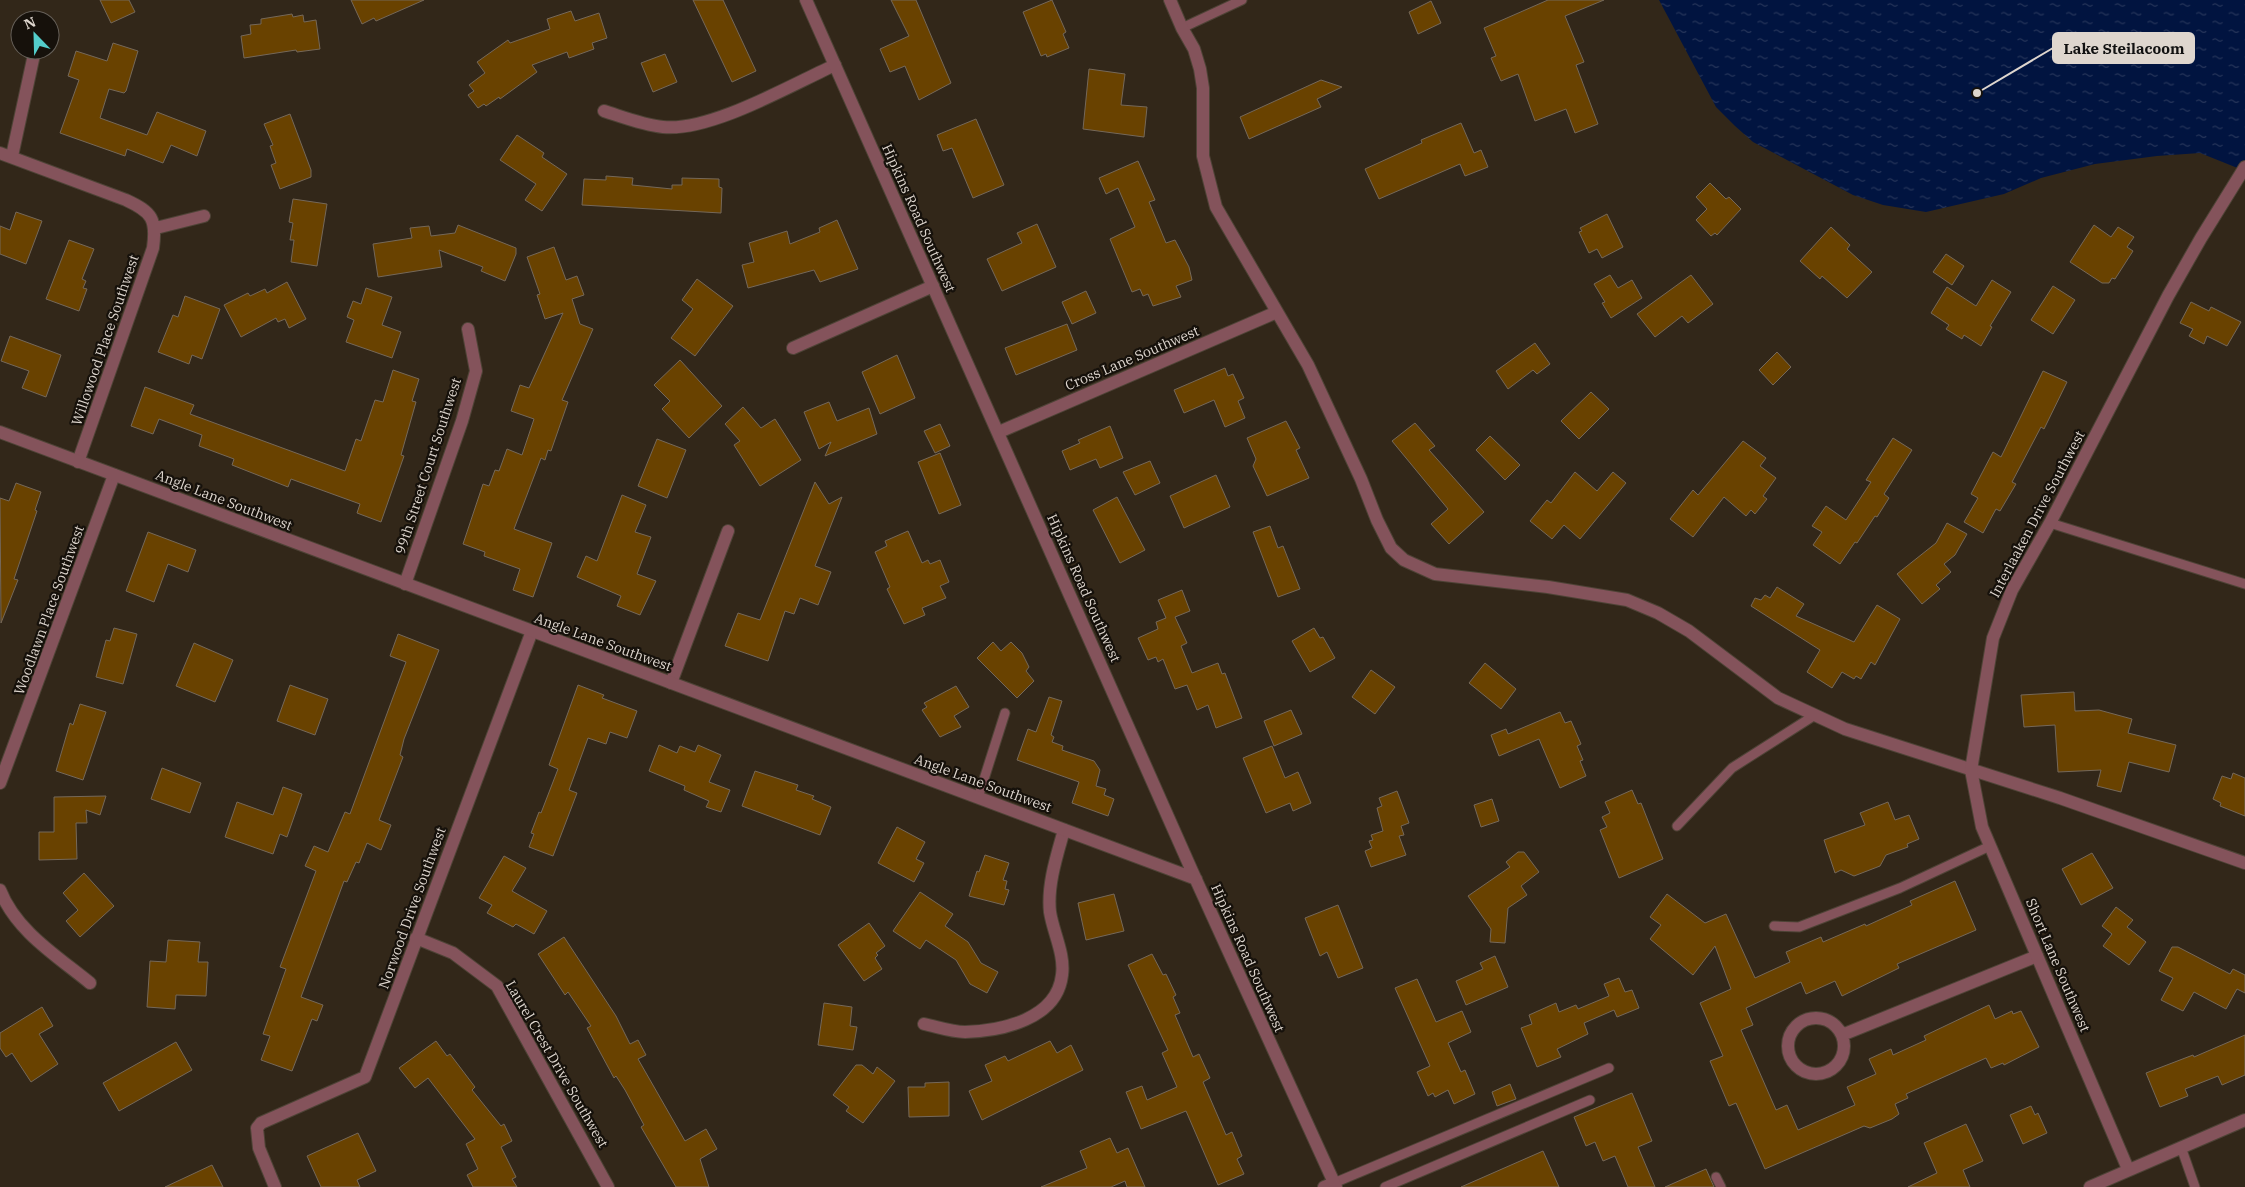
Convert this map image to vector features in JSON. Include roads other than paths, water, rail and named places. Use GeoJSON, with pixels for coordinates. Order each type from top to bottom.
{"type":"FeatureCollection","features":[{"type":"Feature","properties":{"kind":"street","name":"Hipkins Road Southwest"},"geometry":{"type":"LineString","coordinates":[[806,0],[999,432],[1331,1186]]}},
{"type":"Feature","properties":{"kind":"street"},"geometry":{"type":"LineString","coordinates":[[1170,0],[1182,28],[1194,49],[1200,69],[1203,88],[1203,156],[1216,207],[1254,268],[1308,365],[1391,548],[1404,560],[1435,574],[1548,587],[1627,600],[1658,613],[1689,631],[1778,698],[1845,729],[2060,798],[2245,863]]}},
{"type":"Feature","properties":{"kind":"street"},"geometry":{"type":"LineString","coordinates":[[32,60],[6,154],[144,208],[156,228],[204,216]]}},
{"type":"Feature","properties":{"kind":"street"},"geometry":{"type":"LineString","coordinates":[[604,111],[664,127],[683,127],[711,122],[835,65]]}},
{"type":"Feature","properties":{"kind":"street","name":"Interlaaken Drive Southwest"},"geometry":{"type":"LineString","coordinates":[[1971,770],[1993,638],[2012,590],[2050,523],[2168,296],[2245,167]]}},
{"type":"Feature","properties":{"kind":"street","name":"Willowood Place Southwest"},"geometry":{"type":"LineString","coordinates":[[78,462],[153,248],[156,228]]}},
{"type":"Feature","properties":{"kind":"street"},"geometry":{"type":"LineString","coordinates":[[793,348],[933,286]]}},
{"type":"Feature","properties":{"kind":"street","name":"Cross Lane Southwest"},"geometry":{"type":"LineString","coordinates":[[999,432],[1277,312]]}},
{"type":"Feature","properties":{"kind":"street","name":"99th Street Court Southwest"},"geometry":{"type":"LineString","coordinates":[[405,584],[462,421],[476,371],[468,328]]}},
{"type":"Feature","properties":{"kind":"street","name":"Angle Lane Southwest"},"geometry":{"type":"LineString","coordinates":[[0,432],[1196,879]]}},
{"type":"Feature","properties":{"kind":"street","name":"Woodlawn Place Southwest"},"geometry":{"type":"LineString","coordinates":[[0,783],[114,475]]}},
{"type":"Feature","properties":{"kind":"street"},"geometry":{"type":"LineString","coordinates":[[671,683],[728,531]]}},
{"type":"Feature","properties":{"kind":"street","name":"Norwood Drive Southwest"},"geometry":{"type":"LineString","coordinates":[[275,1187],[259,1148],[257,1128],[261,1123],[365,1076],[532,631]]}},
{"type":"Feature","properties":{"kind":"street","name":"Short Lane Southwest"},"geometry":{"type":"LineString","coordinates":[[1971,770],[1974,798],[1982,827],[2128,1169]]}},
{"type":"Feature","properties":{"kind":"street"},"geometry":{"type":"LineString","coordinates":[[924,1024],[965,1032],[990,1029],[1028,1019],[1048,1004],[1062,976],[1058,944],[1050,911],[1055,861],[1064,830]]}},
{"type":"Feature","properties":{"kind":"street"},"geometry":{"type":"LineString","coordinates":[[0,890],[5,902],[23,928],[90,983]]}},
{"type":"Feature","properties":{"kind":"street","name":"Laurel Crest Drive Southwest"},"geometry":{"type":"LineString","coordinates":[[416,938],[453,953],[497,986],[608,1187]]}},
{"type":"Feature","properties":{"kind":"street"},"geometry":{"type":"LineString","coordinates":[[1842,1035],[2037,956]]}},
{"type":"Feature","properties":{"kind":"street"},"geometry":{"type":"LineString","coordinates":[[1822,1019],[1837,1028],[1842,1035],[1843,1052],[1834,1067],[1826,1072],[1809,1073],[1794,1064],[1790,1057],[1788,1039],[1798,1024],[1805,1020],[1822,1019]]}},
{"type":"Feature","properties":{"kind":"street"},"geometry":{"type":"LineString","coordinates":[[2090,1187],[2245,1120]]}},
{"type":"Feature","properties":{"kind":"lane"},"geometry":{"type":"LineString","coordinates":[[1182,28],[1242,0]]}},
{"type":"Feature","properties":{"kind":"lane"},"geometry":{"type":"LineString","coordinates":[[2050,523],[2245,584]]}},
{"type":"Feature","properties":{"kind":"lane"},"geometry":{"type":"LineString","coordinates":[[978,798],[1004,713]]}},
{"type":"Feature","properties":{"kind":"lane"},"geometry":{"type":"LineString","coordinates":[[1677,826],[1732,768],[1815,715]]}},
{"type":"Feature","properties":{"kind":"lane"},"geometry":{"type":"LineString","coordinates":[[1774,926],[1798,927],[1900,888],[1990,846]]}},
{"type":"Feature","properties":{"kind":"lane"},"geometry":{"type":"LineString","coordinates":[[1331,1186],[1608,1068]]}},
{"type":"Feature","properties":{"kind":"lane"},"geometry":{"type":"LineString","coordinates":[[1385,1187],[1590,1100]]}},
{"type":"Feature","properties":{"kind":"lane"},"geometry":{"type":"LineString","coordinates":[[2181,1147],[2195,1187]]}},
{"type":"Feature","properties":{"kind":"lane"},"geometry":{"type":"LineString","coordinates":[[1716,1177],[1721,1187]]}},
{"type":"Feature","properties":{"kind":"water"},"geometry":{"type":"Polygon","coordinates":[[[1659,0],[2245,0],[2245,171],[2200,153],[2157,156],[2095,164],[2041,178],[2004,194],[1926,212],[1883,205],[1853,195],[1753,142],[1735,126],[1716,107],[1659,0]]]}},
{"type":"Feature","properties":{"kind":"place","name":"Lake Steilacoom"},"geometry":{"type":"Point","coordinates":[1977,93]}}]}
